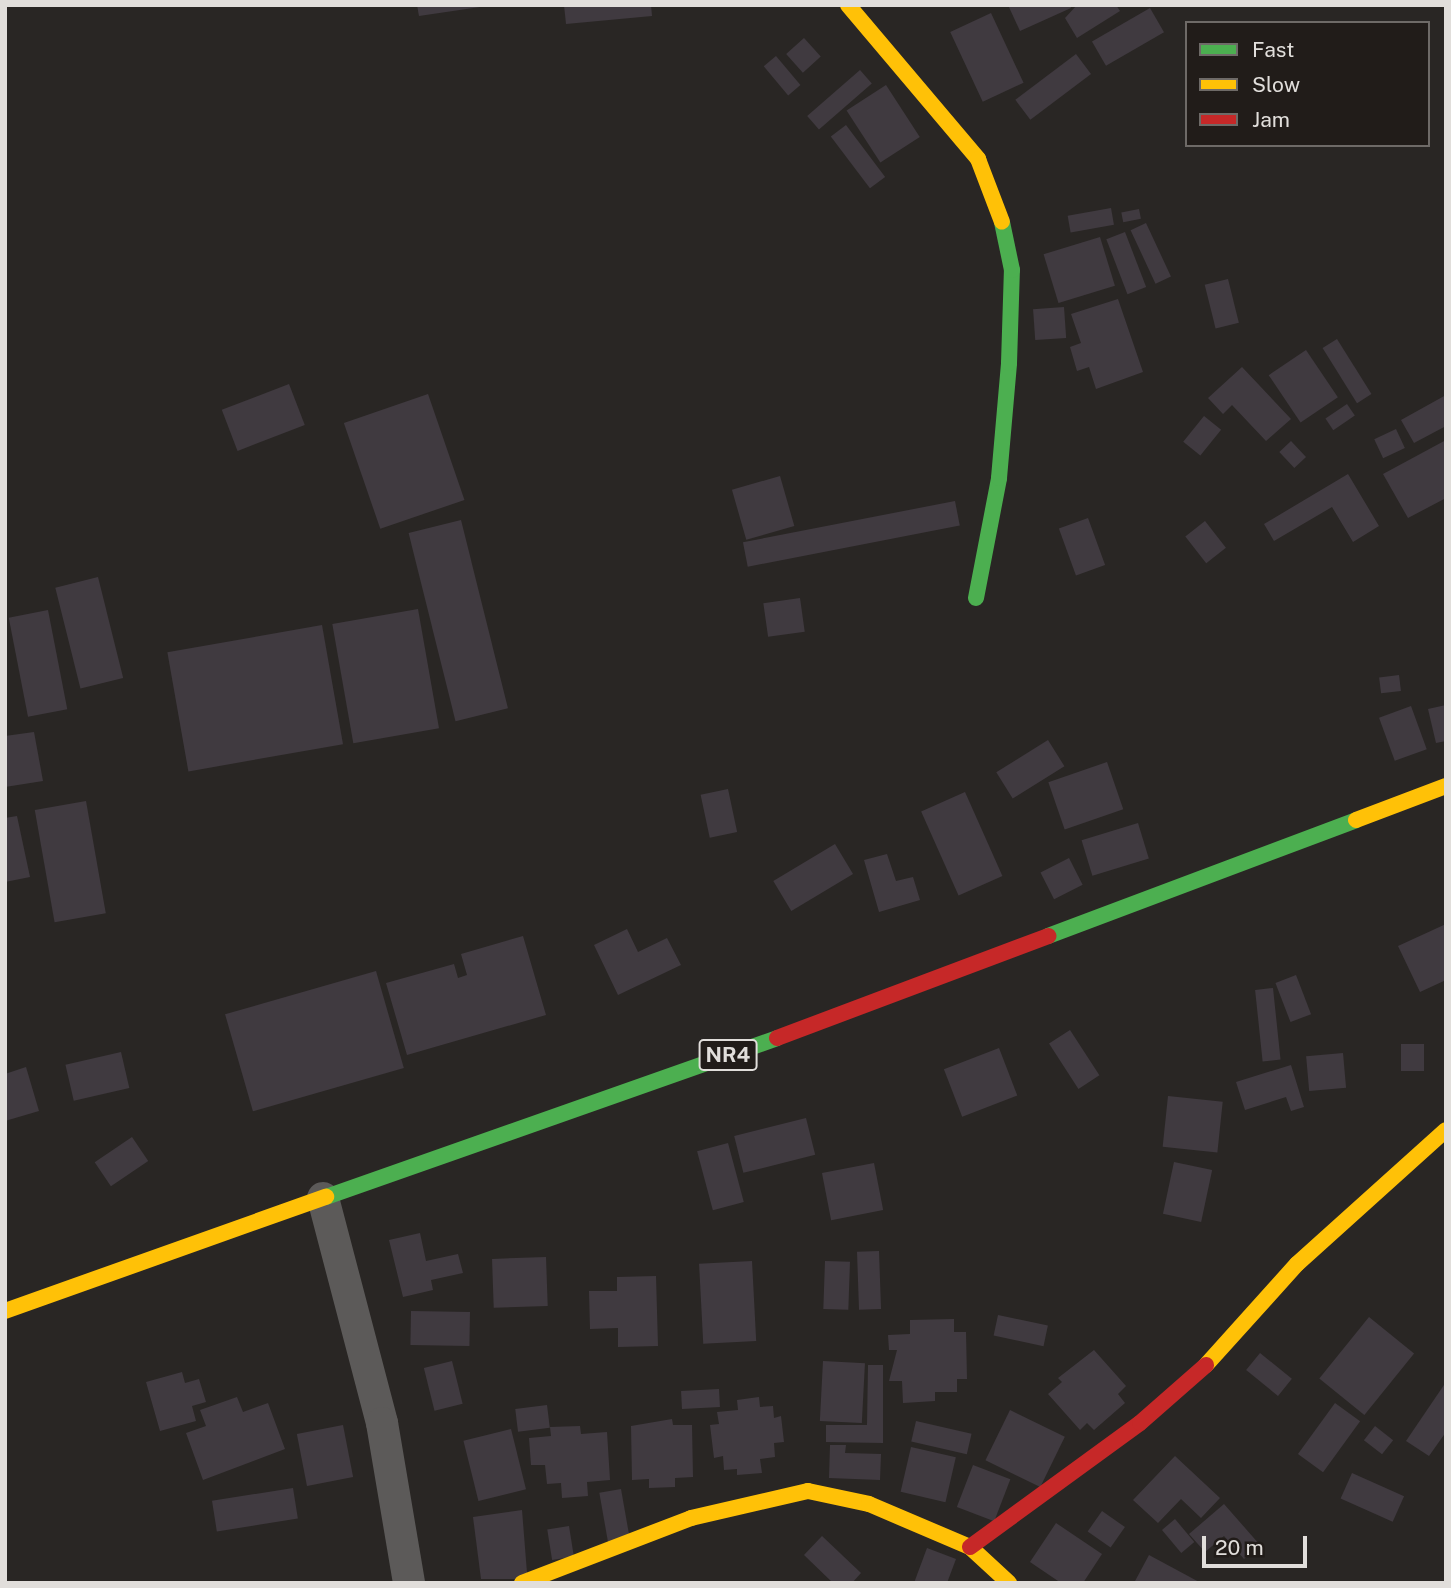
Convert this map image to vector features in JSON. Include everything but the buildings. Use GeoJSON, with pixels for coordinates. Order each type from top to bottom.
{"type":"FeatureCollection","features":[{"type":"Feature","properties":{"kind":"main road"},"geometry":{"type":"LineString","coordinates":[[848,5],[978,159],[1001,216],[1012,270],[1009,363],[999,478],[976,598]]}},
{"type":"Feature","properties":{"kind":"main road","name":"NR4"},"geometry":{"type":"LineString","coordinates":[[5,1311],[776,1038],[1446,786]]}},
{"type":"Feature","properties":{"kind":"main road"},"geometry":{"type":"LineString","coordinates":[[970,1547],[1140,1423],[1212,1362],[1297,1264],[1446,1130]]}},
{"type":"Feature","properties":{"kind":"main road"},"geometry":{"type":"LineString","coordinates":[[522,1583],[691,1518],[808,1491],[869,1504],[970,1547],[1009,1583]]}},
{"type":"Feature","properties":{"kind":"street"},"geometry":{"type":"LineString","coordinates":[[324,1198],[382,1423],[409,1583]]}},
{"type":"Feature","properties":{"kind":"traffic: fast"},"geometry":{"type":"LineString","coordinates":[[976,598],[999,478],[1009,363],[1012,270],[1002,222]]}},
{"type":"Feature","properties":{"kind":"traffic: fast"},"geometry":{"type":"LineString","coordinates":[[1048,936],[1356,820]]}},
{"type":"Feature","properties":{"kind":"traffic: fast"},"geometry":{"type":"LineString","coordinates":[[326,1197],[777,1038]]}},
{"type":"Feature","properties":{"kind":"traffic: slow"},"geometry":{"type":"LineString","coordinates":[[848,5],[978,159],[1002,222]]}},
{"type":"Feature","properties":{"kind":"traffic: slow"},"geometry":{"type":"LineString","coordinates":[[1356,820],[1446,786]]}},
{"type":"Feature","properties":{"kind":"traffic: slow"},"geometry":{"type":"LineString","coordinates":[[1206,1365],[1297,1264],[1446,1130]]}},
{"type":"Feature","properties":{"kind":"traffic: slow"},"geometry":{"type":"LineString","coordinates":[[5,1311],[326,1197]]}},
{"type":"Feature","properties":{"kind":"traffic: slow"},"geometry":{"type":"LineString","coordinates":[[522,1583],[691,1518],[808,1491],[869,1504],[970,1547],[1009,1583]]}},
{"type":"Feature","properties":{"kind":"traffic: jam"},"geometry":{"type":"LineString","coordinates":[[777,1038],[1048,936]]}},
{"type":"Feature","properties":{"kind":"traffic: jam"},"geometry":{"type":"LineString","coordinates":[[970,1547],[1140,1423],[1206,1365]]}}]}
